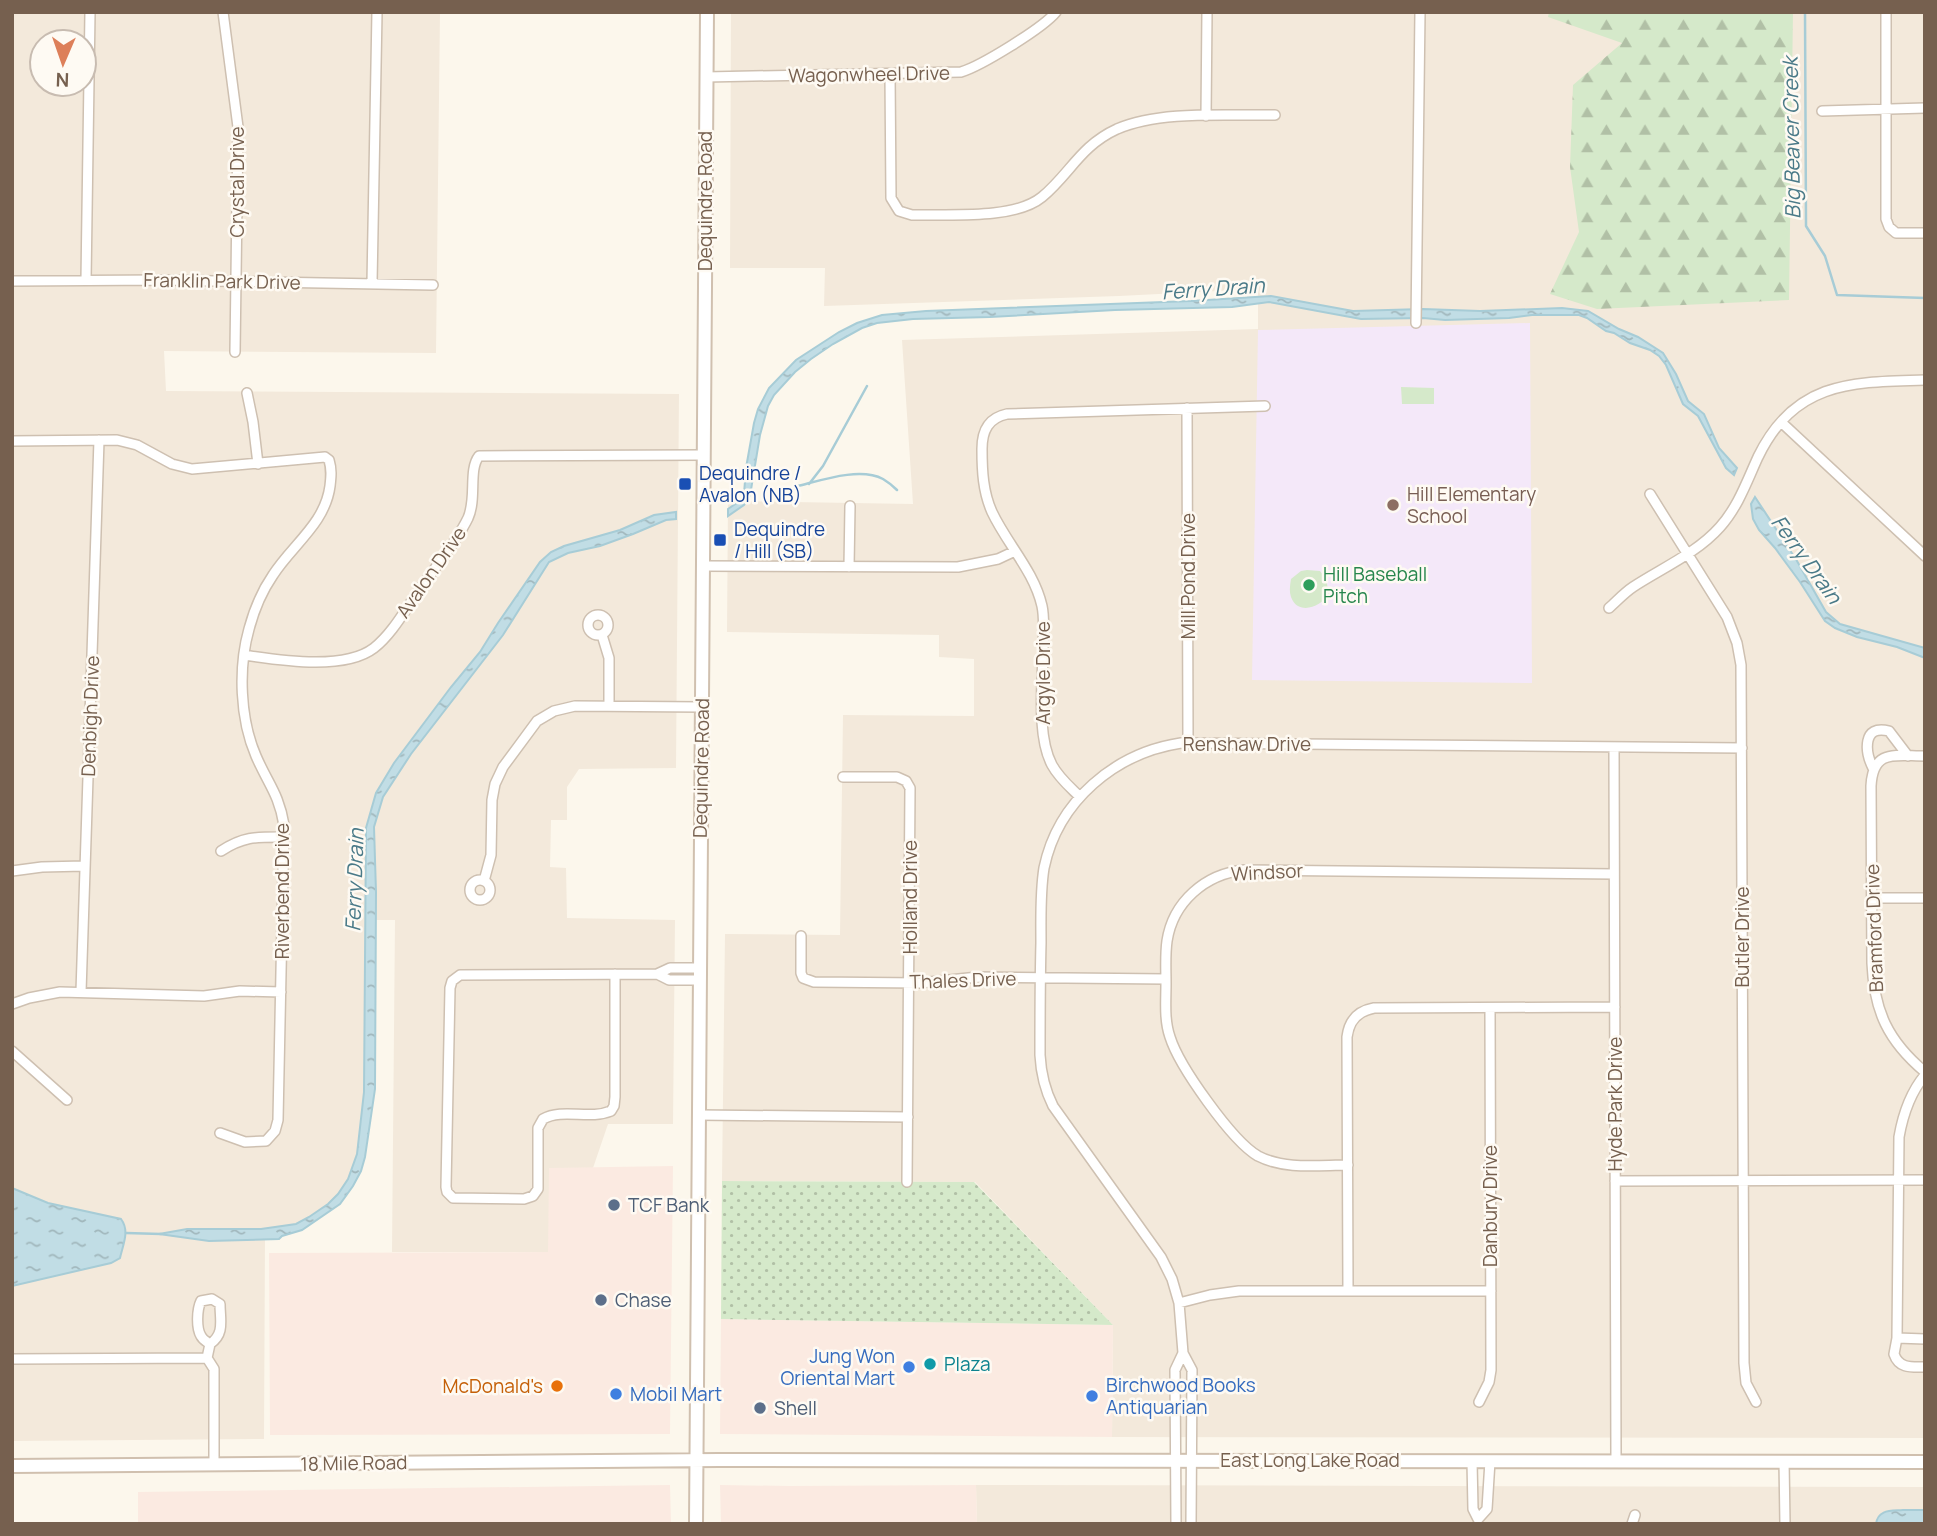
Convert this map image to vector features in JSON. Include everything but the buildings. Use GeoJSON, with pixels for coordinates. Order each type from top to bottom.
{"type":"FeatureCollection","features":[{"type":"Feature","properties":{"kind":"main road","name":"Dequindre Road"},"geometry":{"type":"LineString","coordinates":[[696,1524],[707,12]]}},
{"type":"Feature","properties":{"kind":"main road","name":"East Long Lake Road"},"geometry":{"type":"LineString","coordinates":[[695,1460],[1925,1462]]}},
{"type":"Feature","properties":{"kind":"main road","name":"18 Mile Road"},"geometry":{"type":"LineString","coordinates":[[12,1466],[695,1460]]}},
{"type":"Feature","properties":{"kind":"street"},"geometry":{"type":"LineString","coordinates":[[86,280],[90,12]]}},
{"type":"Feature","properties":{"kind":"street","name":"Crystal Drive"},"geometry":{"type":"LineString","coordinates":[[223,12],[238,127],[235,352]]}},
{"type":"Feature","properties":{"kind":"street"},"geometry":{"type":"LineString","coordinates":[[372,283],[377,12]]}},
{"type":"Feature","properties":{"kind":"street","name":"Wagonwheel Drive"},"geometry":{"type":"LineString","coordinates":[[706,77],[947,73],[968,69],[1044,23],[1056,12]]}},
{"type":"Feature","properties":{"kind":"street"},"geometry":{"type":"LineString","coordinates":[[1206,116],[1207,12]]}},
{"type":"Feature","properties":{"kind":"street"},"geometry":{"type":"LineString","coordinates":[[1416,321],[1420,12]]}},
{"type":"Feature","properties":{"kind":"street"},"geometry":{"type":"LineString","coordinates":[[1885,12],[1886,219],[1892,231],[1900,234],[1925,233]]}},
{"type":"Feature","properties":{"kind":"street"},"geometry":{"type":"LineString","coordinates":[[890,74],[891,198],[899,211],[912,215],[995,213],[1019,209],[1039,199],[1086,149],[1100,138],[1117,129],[1152,118],[1275,115]]}},
{"type":"Feature","properties":{"kind":"street"},"geometry":{"type":"LineString","coordinates":[[1822,111],[1925,108]]}},
{"type":"Feature","properties":{"kind":"street","name":"Franklin Park Drive"},"geometry":{"type":"LineString","coordinates":[[12,281],[236,281],[433,285]]}},
{"type":"Feature","properties":{"kind":"street"},"geometry":{"type":"LineString","coordinates":[[1609,608],[1630,589],[1712,535],[1726,520],[1738,500],[1766,442],[1795,409],[1809,399],[1837,387],[1925,380]]}},
{"type":"Feature","properties":{"kind":"street"},"geometry":{"type":"LineString","coordinates":[[12,441],[127,442],[172,464],[191,469],[258,464],[247,393]]}},
{"type":"Feature","properties":{"kind":"street"},"geometry":{"type":"LineString","coordinates":[[1188,408],[1265,406]]}},
{"type":"Feature","properties":{"kind":"street","name":"Argyle Drive"},"geometry":{"type":"LineString","coordinates":[[1080,797],[1055,770],[1045,745],[1043,611],[1036,588],[993,515],[987,498],[983,477],[982,437],[986,427],[997,417],[1007,414],[1188,408]]}},
{"type":"Feature","properties":{"kind":"street","name":"Mill Pond Drive"},"geometry":{"type":"LineString","coordinates":[[1188,408],[1188,743]]}},
{"type":"Feature","properties":{"kind":"street"},"geometry":{"type":"LineString","coordinates":[[1781,422],[1925,556]]}},
{"type":"Feature","properties":{"kind":"street","name":"Denbigh Drive"},"geometry":{"type":"LineString","coordinates":[[81,992],[99,440]]}},
{"type":"Feature","properties":{"kind":"street","name":"Avalon Drive"},"geometry":{"type":"LineString","coordinates":[[243,655],[297,661],[335,661],[353,658],[376,647],[467,520],[473,499],[473,467],[479,456],[704,455]]}},
{"type":"Feature","properties":{"kind":"street","name":"Riverbend Drive"},"geometry":{"type":"LineString","coordinates":[[220,1133],[245,1142],[258,1142],[266,1140],[275,1131],[278,1120],[284,825],[279,801],[255,754],[247,724],[243,699],[243,655],[251,620],[266,586],[280,564],[320,518],[327,503],[332,470],[330,460],[325,457],[258,464]]}},
{"type":"Feature","properties":{"kind":"street","name":"Butler Drive"},"geometry":{"type":"LineString","coordinates":[[1650,494],[1727,617],[1737,643],[1741,677],[1744,1363],[1746,1383],[1756,1402]]}},
{"type":"Feature","properties":{"kind":"street"},"geometry":{"type":"LineString","coordinates":[[849,567],[850,506]]}},
{"type":"Feature","properties":{"kind":"street"},"geometry":{"type":"LineString","coordinates":[[703,566],[958,567],[998,559],[1015,551]]}},
{"type":"Feature","properties":{"kind":"street"},"geometry":{"type":"LineString","coordinates":[[602,635],[609,658],[608,706]]}},
{"type":"Feature","properties":{"kind":"street"},"geometry":{"type":"LineString","coordinates":[[484,881],[491,855],[495,784],[503,767],[525,736],[544,715],[564,707],[702,707]]}},
{"type":"Feature","properties":{"kind":"street","name":"Bramford Drive"},"geometry":{"type":"LineString","coordinates":[[1908,756],[1889,731],[1884,729],[1874,731],[1868,741],[1870,761],[1874,768],[1871,786],[1873,979],[1879,1011],[1886,1027],[1899,1048],[1925,1073]]}},
{"type":"Feature","properties":{"kind":"street","name":"Renshaw Drive"},"geometry":{"type":"LineString","coordinates":[[1191,1524],[1192,1370],[1183,1353],[1179,1303],[1172,1279],[1161,1256],[1060,1116],[1044,1085],[1041,1065],[1041,897],[1045,867],[1057,832],[1068,813],[1097,780],[1131,758],[1160,748],[1188,743],[1742,748]]}},
{"type":"Feature","properties":{"kind":"street","name":"Hyde Park Drive"},"geometry":{"type":"LineString","coordinates":[[1614,747],[1616,1461]]}},
{"type":"Feature","properties":{"kind":"street"},"geometry":{"type":"LineString","coordinates":[[1874,768],[1886,757],[1925,756]]}},
{"type":"Feature","properties":{"kind":"street","name":"Holland Drive"},"geometry":{"type":"LineString","coordinates":[[843,777],[897,777],[906,780],[910,793],[907,1182]]}},
{"type":"Feature","properties":{"kind":"street"},"geometry":{"type":"LineString","coordinates":[[221,851],[246,838],[284,837]]}},
{"type":"Feature","properties":{"kind":"street"},"geometry":{"type":"LineString","coordinates":[[12,872],[41,867],[84,866]]}},
{"type":"Feature","properties":{"kind":"street","name":"Windsor"},"geometry":{"type":"LineString","coordinates":[[1348,1165],[1282,1164],[1259,1156],[1244,1146],[1225,1124],[1182,1064],[1169,1036],[1166,1018],[1166,954],[1169,933],[1180,907],[1199,886],[1228,872],[1255,869],[1614,874]]}},
{"type":"Feature","properties":{"kind":"street"},"geometry":{"type":"LineString","coordinates":[[1872,898],[1925,898]]}},
{"type":"Feature","properties":{"kind":"street","name":"Thales Drive"},"geometry":{"type":"LineString","coordinates":[[801,936],[801,973],[808,981],[930,983],[978,977],[1166,979]]}},
{"type":"Feature","properties":{"kind":"street"},"geometry":{"type":"LineString","coordinates":[[615,974],[615,1097],[611,1111],[599,1115],[552,1115],[543,1119],[538,1129],[538,1189],[533,1196],[524,1199],[457,1200],[450,1196],[446,1187],[452,981],[460,975],[615,974],[657,974],[670,968],[699,974]]}},
{"type":"Feature","properties":{"kind":"street"},"geometry":{"type":"LineString","coordinates":[[12,1004],[44,994],[81,992],[204,996],[249,991],[281,992]]}},
{"type":"Feature","properties":{"kind":"street"},"geometry":{"type":"LineString","coordinates":[[1348,1291],[1347,1037],[1352,1019],[1367,1009],[1374,1008],[1615,1007]]}},
{"type":"Feature","properties":{"kind":"street","name":"Danbury Drive"},"geometry":{"type":"LineString","coordinates":[[1479,1402],[1489,1382],[1490,1370],[1490,1008]]}},
{"type":"Feature","properties":{"kind":"street"},"geometry":{"type":"LineString","coordinates":[[12,1051],[66,1100]]}},
{"type":"Feature","properties":{"kind":"street"},"geometry":{"type":"LineString","coordinates":[[1925,1073],[1910,1098],[1902,1121],[1898,1152],[1897,1338],[1894,1354],[1899,1363],[1909,1367],[1925,1367]]}},
{"type":"Feature","properties":{"kind":"street"},"geometry":{"type":"LineString","coordinates":[[698,1115],[908,1117]]}},
{"type":"Feature","properties":{"kind":"street"},"geometry":{"type":"LineString","coordinates":[[1615,1181],[1925,1181]]}},
{"type":"Feature","properties":{"kind":"street"},"geometry":{"type":"LineString","coordinates":[[1179,1303],[1210,1294],[1239,1291],[1491,1291]]}},
{"type":"Feature","properties":{"kind":"street"},"geometry":{"type":"LineString","coordinates":[[210,1344],[199,1333],[198,1305],[201,1301],[212,1299],[220,1304],[220,1334],[210,1344],[207,1358],[214,1369],[214,1464]]}},
{"type":"Feature","properties":{"kind":"street"},"geometry":{"type":"LineString","coordinates":[[1897,1338],[1925,1339]]}},
{"type":"Feature","properties":{"kind":"street","name":"Renshaw Drive"},"geometry":{"type":"LineString","coordinates":[[1176,1524],[1175,1370],[1183,1353]]}},
{"type":"Feature","properties":{"kind":"street"},"geometry":{"type":"LineString","coordinates":[[12,1359],[207,1358]]}},
{"type":"Feature","properties":{"kind":"street"},"geometry":{"type":"LineString","coordinates":[[1472,1461],[1473,1508],[1477,1521]]}},
{"type":"Feature","properties":{"kind":"street"},"geometry":{"type":"LineString","coordinates":[[1477,1521],[1487,1509],[1490,1461]]}},
{"type":"Feature","properties":{"kind":"street"},"geometry":{"type":"LineString","coordinates":[[1784,1461],[1785,1524]]}},
{"type":"Feature","properties":{"kind":"shaded area"},"geometry":{"type":"Polygon","coordinates":[[[12,12],[440,12],[436,353],[164,351],[166,391],[679,394],[676,768],[579,769],[567,787],[567,820],[551,820],[550,867],[566,868],[567,918],[675,920],[673,1124],[608,1124],[593,1168],[549,1168],[549,1252],[392,1252],[395,920],[369,920],[362,1153],[346,1191],[289,1231],[265,1236],[264,1439],[12,1441],[12,12]]]}},
{"type":"Feature","properties":{"kind":"shaded area"},"geometry":{"type":"Polygon","coordinates":[[[731,12],[1925,12],[1925,1438],[1112,1437],[1113,1325],[975,1182],[722,1181],[725,934],[840,935],[843,715],[974,716],[974,659],[939,657],[939,635],[727,632],[728,501],[913,504],[902,340],[1258,329],[1258,289],[824,306],[825,268],[730,268],[731,12]]]}},
{"type":"Feature","properties":{"kind":"shaded area","name":"Hill Elementary School"},"geometry":{"type":"Polygon","coordinates":[[[1530,323],[1532,683],[1252,680],[1258,330],[1530,323]]]}},
{"type":"Feature","properties":{"kind":"shaded area"},"geometry":{"type":"Polygon","coordinates":[[[673,1166],[670,1434],[270,1435],[269,1253],[548,1252],[549,1168],[673,1166]]]}},
{"type":"Feature","properties":{"kind":"shaded area"},"geometry":{"type":"Polygon","coordinates":[[[721,1319],[1113,1325],[1112,1437],[720,1434],[721,1319]]]}},
{"type":"Feature","properties":{"kind":"shaded area"},"geometry":{"type":"Polygon","coordinates":[[[670,1485],[671,1524],[138,1524],[138,1492],[670,1485]]]}},
{"type":"Feature","properties":{"kind":"shaded area"},"geometry":{"type":"Polygon","coordinates":[[[720,1485],[976,1485],[977,1524],[721,1524],[720,1485]]]}},
{"type":"Feature","properties":{"kind":"shaded area"},"geometry":{"type":"Polygon","coordinates":[[[976,1485],[1925,1487],[1925,1524],[977,1524],[976,1485]]]}},
{"type":"Feature","properties":{"kind":"green space"},"geometry":{"type":"Polygon","coordinates":[[[1549,12],[1793,12],[1789,300],[1597,309],[1550,294],[1579,232],[1570,167],[1573,85],[1622,43],[1548,17],[1549,12]]]}},
{"type":"Feature","properties":{"kind":"green space"},"geometry":{"type":"Polygon","coordinates":[[[1401,387],[1434,388],[1434,404],[1402,404],[1401,387]]]}},
{"type":"Feature","properties":{"kind":"green space","name":"Hill Baseball Pitch"},"geometry":{"type":"Polygon","coordinates":[[[1307,570],[1320,571],[1326,579],[1329,594],[1321,603],[1304,608],[1294,603],[1290,586],[1291,579],[1307,570]]]}},
{"type":"Feature","properties":{"kind":"green space"},"geometry":{"type":"Polygon","coordinates":[[[722,1181],[974,1182],[1113,1325],[721,1319],[722,1181]]]}},
{"type":"Feature","properties":{"kind":"water","name":"Ferry Drain"},"geometry":{"type":"Polygon","coordinates":[[[1271,296],[1353,311],[1562,308],[1588,311],[1663,353],[1688,401],[1704,414],[1719,448],[1737,468],[1734,475],[1726,468],[1698,416],[1683,404],[1666,365],[1659,356],[1579,315],[1445,320],[1361,319],[1269,302],[1232,307],[913,319],[877,323],[862,328],[811,359],[774,395],[760,435],[750,496],[744,505],[728,516],[728,509],[741,500],[744,494],[754,423],[769,388],[796,360],[857,323],[882,315],[926,311],[1271,296]]]}},
{"type":"Feature","properties":{"kind":"water","name":"Ferry Drain"},"geometry":{"type":"Polygon","coordinates":[[[1755,497],[1797,561],[1826,612],[1840,624],[1925,648],[1925,658],[1897,647],[1857,637],[1825,621],[1800,582],[1759,530],[1753,519],[1751,504],[1755,497]]]}},
{"type":"Feature","properties":{"kind":"water","name":"Ferry Drain"},"geometry":{"type":"Polygon","coordinates":[[[676,512],[676,519],[666,520],[600,546],[568,553],[549,562],[503,635],[411,754],[383,797],[374,827],[375,1089],[365,1157],[353,1186],[340,1204],[302,1230],[279,1239],[209,1241],[159,1234],[187,1229],[261,1229],[296,1224],[328,1204],[338,1194],[348,1179],[357,1154],[364,1092],[366,828],[376,793],[394,763],[480,652],[540,562],[551,552],[564,546],[620,530],[654,515],[676,512]]]}},
{"type":"Feature","properties":{"kind":"water"},"geometry":{"type":"Polygon","coordinates":[[[12,1188],[48,1203],[121,1219],[125,1233],[120,1258],[111,1263],[12,1286],[12,1188]]]}},
{"type":"Feature","properties":{"kind":"water"},"geometry":{"type":"Polygon","coordinates":[[[1925,1510],[1925,1524],[1876,1524],[1882,1513],[1925,1510]]]}},
{"type":"Feature","properties":{"kind":"waterway","name":"Big Beaver Creek"},"geometry":{"type":"LineString","coordinates":[[1805,12],[1806,226],[1825,256],[1837,295],[1925,298]]}},
{"type":"Feature","properties":{"kind":"waterway"},"geometry":{"type":"LineString","coordinates":[[809,484],[823,466],[867,386]]}},
{"type":"Feature","properties":{"kind":"waterway"},"geometry":{"type":"LineString","coordinates":[[798,486],[863,474],[883,479],[897,490]]}},
{"type":"Feature","properties":{"kind":"waterway"},"geometry":{"type":"LineString","coordinates":[[126,1233],[161,1234]]}},
{"type":"Feature","properties":{"kind":"place","name":"Dequindre / Avalon (NB)"},"geometry":{"type":"Point","coordinates":[685,484]}},
{"type":"Feature","properties":{"kind":"place","name":"Hill Elementary School"},"geometry":{"type":"Point","coordinates":[1393,505]}},
{"type":"Feature","properties":{"kind":"place","name":"Dequindre / Hill (SB)"},"geometry":{"type":"Point","coordinates":[720,540]}},
{"type":"Feature","properties":{"kind":"place","name":"Hill Baseball Pitch"},"geometry":{"type":"Point","coordinates":[1309,585]}},
{"type":"Feature","properties":{"kind":"place","name":"TCF Bank"},"geometry":{"type":"Point","coordinates":[614,1205]}},
{"type":"Feature","properties":{"kind":"place","name":"Chase"},"geometry":{"type":"Point","coordinates":[601,1300]}},
{"type":"Feature","properties":{"kind":"place","name":"Plaza"},"geometry":{"type":"Point","coordinates":[930,1364]}},
{"type":"Feature","properties":{"kind":"place","name":"Jung Won Oriental Mart"},"geometry":{"type":"Point","coordinates":[909,1367]}},
{"type":"Feature","properties":{"kind":"place","name":"McDonald's"},"geometry":{"type":"Point","coordinates":[557,1386]}},
{"type":"Feature","properties":{"kind":"place","name":"Mobil Mart"},"geometry":{"type":"Point","coordinates":[616,1394]}},
{"type":"Feature","properties":{"kind":"place","name":"Birchwood Books Antiquarian"},"geometry":{"type":"Point","coordinates":[1092,1396]}},
{"type":"Feature","properties":{"kind":"place","name":"Shell"},"geometry":{"type":"Point","coordinates":[760,1408]}}]}
